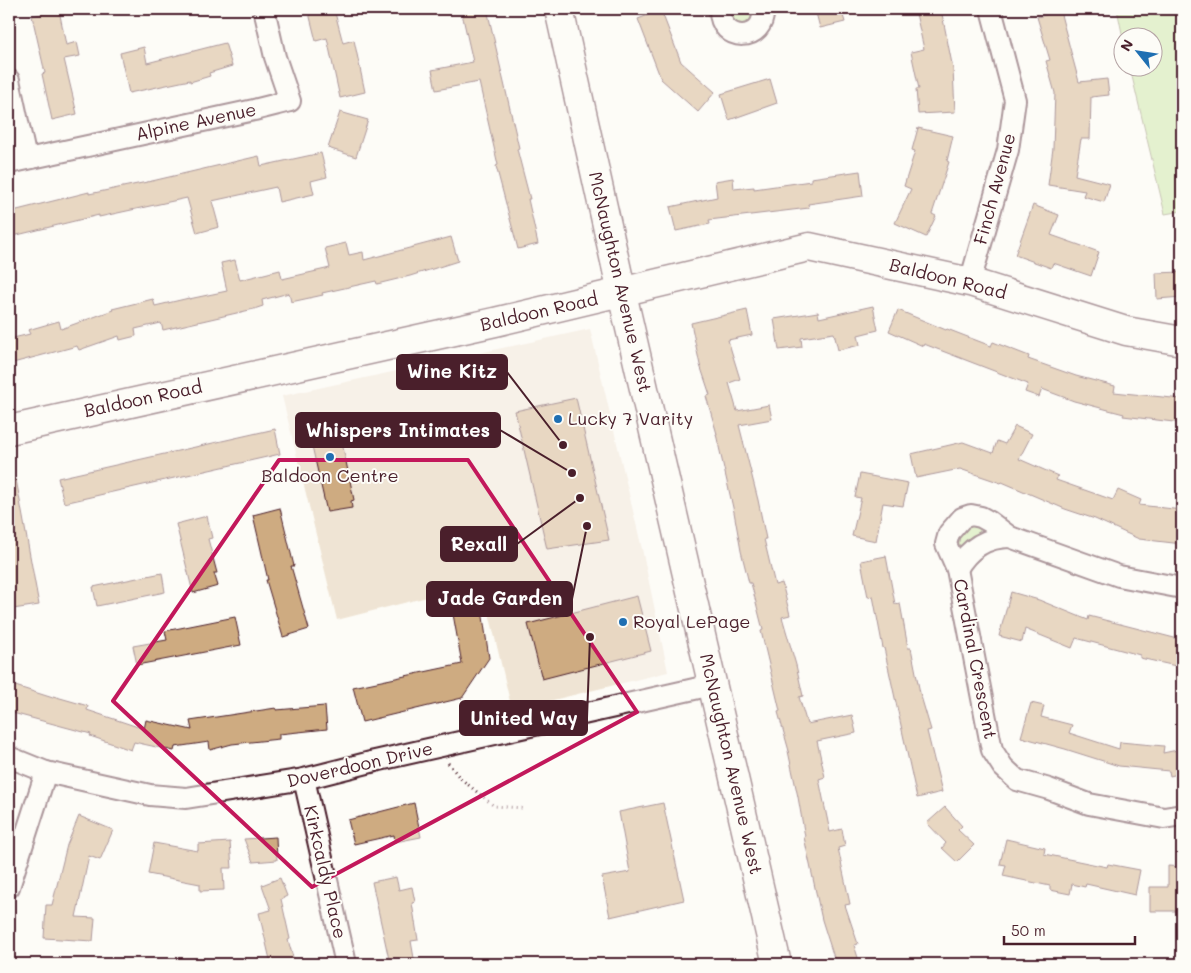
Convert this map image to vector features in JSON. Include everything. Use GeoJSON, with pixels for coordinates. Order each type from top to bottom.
{"type":"FeatureCollection","features":[{"type":"Feature","properties":{"kind":"street","name":"Alpine Avenue"},"geometry":{"type":"LineString","coordinates":[[17,161],[290,101],[275,57],[264,9]]}},
{"type":"Feature","properties":{"kind":"street","name":"McNaughton Avenue West"},"geometry":{"type":"LineString","coordinates":[[559,9],[622,293],[777,964]]}},
{"type":"Feature","properties":{"kind":"street"},"geometry":{"type":"LineString","coordinates":[[720,9],[725,28],[731,32],[744,35],[758,28],[762,22],[764,9]]}},
{"type":"Feature","properties":{"kind":"street","name":"Finch Avenue"},"geometry":{"type":"LineString","coordinates":[[970,282],[1008,150],[1015,100],[991,9]]}},
{"type":"Feature","properties":{"kind":"street"},"geometry":{"type":"LineString","coordinates":[[9,80],[17,161]]}},
{"type":"Feature","properties":{"kind":"street","name":"Baldoon Road"},"geometry":{"type":"LineString","coordinates":[[9,430],[622,293],[810,247],[970,282],[1126,331],[1182,340]]}},
{"type":"Feature","properties":{"kind":"street","name":"Cardinal Crescent"},"geometry":{"type":"LineString","coordinates":[[1182,588],[1119,576],[1010,537],[981,517],[972,515],[962,518],[949,533],[946,544],[957,569],[992,750],[1003,767],[1017,780],[1049,789],[1089,804],[1164,818],[1182,814]]}},
{"type":"Feature","properties":{"kind":"street","name":"Cardinal Crescent"},"geometry":{"type":"LineString","coordinates":[[957,569],[967,553],[977,546],[988,540],[1010,537]]}},
{"type":"Feature","properties":{"kind":"street","name":"Doverdoon Drive"},"geometry":{"type":"LineString","coordinates":[[9,758],[46,772],[150,795],[186,798],[304,779],[712,685]]}},
{"type":"Feature","properties":{"kind":"street"},"geometry":{"type":"LineString","coordinates":[[9,888],[46,772]]}},
{"type":"Feature","properties":{"kind":"street","name":"Kirkcaldy Place"},"geometry":{"type":"LineString","coordinates":[[304,779],[346,964]]}},
{"type":"Feature","properties":{"kind":"path"},"geometry":{"type":"LineString","coordinates":[[444,746],[449,765],[460,778],[494,806],[522,808]]}},
{"type":"Feature","properties":{"kind":"highlighted area"},"geometry":{"type":"Polygon","coordinates":[[[279,460],[468,460],[637,712],[312,887],[113,701],[279,460]]]}},
{"type":"Feature","properties":{"kind":"shaded area"},"geometry":{"type":"Polygon","coordinates":[[[590,329],[642,549],[668,672],[512,710],[482,583],[337,620],[282,396],[590,329]]]}},
{"type":"Feature","properties":{"kind":"green space"},"geometry":{"type":"Polygon","coordinates":[[[731,9],[754,9],[755,13],[749,23],[741,24],[735,22],[731,17],[731,9]]]}},
{"type":"Feature","properties":{"kind":"green space"},"geometry":{"type":"Polygon","coordinates":[[[1117,9],[1182,9],[1182,211],[1165,214],[1132,78],[1164,78],[1164,28],[1121,28],[1117,9]]]}},
{"type":"Feature","properties":{"kind":"green space"},"geometry":{"type":"Polygon","coordinates":[[[972,526],[980,529],[980,531],[962,546],[959,545],[959,534],[967,527],[972,526]]]}},
{"type":"Feature","properties":{"kind":"building"},"geometry":{"type":"Polygon","coordinates":[[[308,9],[334,9],[343,43],[354,40],[365,92],[340,98],[327,38],[316,41],[308,9]]]}},
{"type":"Feature","properties":{"kind":"building"},"geometry":{"type":"Polygon","coordinates":[[[461,9],[487,9],[519,148],[517,149],[530,199],[528,199],[538,244],[518,249],[496,166],[498,165],[479,82],[436,90],[432,70],[473,62],[461,9]]]}},
{"type":"Feature","properties":{"kind":"building"},"geometry":{"type":"Polygon","coordinates":[[[815,9],[841,9],[845,22],[820,28],[815,9]]]}},
{"type":"Feature","properties":{"kind":"building"},"geometry":{"type":"Polygon","coordinates":[[[915,9],[941,9],[953,69],[955,112],[918,114],[916,89],[919,89],[911,52],[924,49],[915,9]]]}},
{"type":"Feature","properties":{"kind":"building"},"geometry":{"type":"Polygon","coordinates":[[[59,10],[66,45],[77,42],[80,56],[64,59],[77,114],[52,120],[42,74],[45,73],[32,16],[59,10]]]}},
{"type":"Feature","properties":{"kind":"building"},"geometry":{"type":"Polygon","coordinates":[[[661,10],[681,62],[715,92],[698,112],[661,79],[638,19],[661,10]]]}},
{"type":"Feature","properties":{"kind":"building"},"geometry":{"type":"Polygon","coordinates":[[[1060,11],[1079,82],[1107,79],[1109,95],[1091,97],[1090,139],[1081,139],[1075,175],[1110,184],[1104,202],[1083,196],[1085,191],[1048,185],[1053,148],[1055,93],[1046,61],[1050,60],[1037,17],[1060,11]]]}},
{"type":"Feature","properties":{"kind":"building"},"geometry":{"type":"Polygon","coordinates":[[[225,43],[232,66],[209,73],[210,76],[190,82],[190,80],[129,93],[120,53],[144,47],[147,63],[225,43]]]}},
{"type":"Feature","properties":{"kind":"building"},"geometry":{"type":"Polygon","coordinates":[[[770,79],[777,103],[729,120],[721,94],[770,79]]]}},
{"type":"Feature","properties":{"kind":"building"},"geometry":{"type":"Polygon","coordinates":[[[340,112],[368,120],[356,157],[328,148],[340,112]]]}},
{"type":"Feature","properties":{"kind":"building"},"geometry":{"type":"Polygon","coordinates":[[[918,128],[953,136],[947,161],[949,162],[932,214],[936,216],[926,237],[895,223],[911,189],[904,186],[915,151],[912,150],[918,128]]]}},
{"type":"Feature","properties":{"kind":"building"},"geometry":{"type":"Polygon","coordinates":[[[321,153],[327,177],[311,181],[314,194],[279,202],[276,187],[212,201],[219,227],[197,233],[187,198],[99,217],[99,215],[9,237],[9,212],[89,192],[89,194],[152,181],[259,156],[261,166],[321,153]]]}},
{"type":"Feature","properties":{"kind":"building"},"geometry":{"type":"Polygon","coordinates":[[[860,171],[863,196],[808,204],[809,208],[709,220],[710,224],[676,231],[670,207],[717,197],[715,181],[733,178],[734,189],[754,187],[754,189],[811,181],[811,178],[860,171]]]}},
{"type":"Feature","properties":{"kind":"building"},"geometry":{"type":"Polygon","coordinates":[[[1033,205],[1059,215],[1051,235],[1099,252],[1091,276],[1053,263],[1051,268],[1015,255],[1033,205]]]}},
{"type":"Feature","properties":{"kind":"building"},"geometry":{"type":"Polygon","coordinates":[[[451,237],[458,261],[410,276],[377,284],[376,281],[291,302],[289,293],[262,300],[263,306],[254,309],[163,330],[161,323],[135,329],[136,336],[120,340],[119,336],[79,350],[77,346],[9,364],[9,339],[30,334],[28,330],[59,321],[61,329],[112,309],[153,299],[155,306],[227,291],[221,263],[235,260],[240,280],[280,270],[282,279],[330,268],[325,248],[346,243],[349,255],[363,252],[364,260],[451,237]]]}},
{"type":"Feature","properties":{"kind":"building"},"geometry":{"type":"Polygon","coordinates":[[[1182,272],[1182,297],[1157,299],[1156,273],[1182,272]]]}},
{"type":"Feature","properties":{"kind":"building"},"geometry":{"type":"Polygon","coordinates":[[[873,306],[878,330],[858,335],[860,345],[838,350],[834,333],[801,338],[802,347],[779,350],[774,319],[818,312],[819,318],[873,306]]]}},
{"type":"Feature","properties":{"kind":"building"},"geometry":{"type":"Polygon","coordinates":[[[747,310],[752,335],[728,340],[740,379],[729,383],[737,411],[769,405],[772,419],[739,425],[758,500],[766,539],[764,539],[775,585],[782,583],[790,615],[782,617],[803,696],[799,697],[807,724],[852,715],[856,733],[817,741],[825,777],[819,779],[830,832],[842,829],[845,846],[838,848],[850,904],[845,905],[858,944],[854,945],[860,964],[836,964],[822,920],[804,837],[789,751],[778,712],[780,711],[761,631],[763,630],[741,551],[717,434],[706,396],[710,395],[700,365],[691,323],[747,310]]]}},
{"type":"Feature","properties":{"kind":"building"},"geometry":{"type":"Polygon","coordinates":[[[898,310],[991,346],[993,342],[1029,356],[1028,359],[1076,376],[1115,386],[1114,392],[1182,399],[1182,423],[1123,416],[1124,414],[1074,401],[1042,389],[1039,397],[1025,392],[1028,384],[924,344],[923,346],[889,331],[898,310]]]}},
{"type":"Feature","properties":{"kind":"building"},"geometry":{"type":"Polygon","coordinates":[[[576,398],[609,540],[547,549],[515,411],[576,398]]]}},
{"type":"Feature","properties":{"kind":"building","name":"Baldoon Centre"},"geometry":{"type":"Polygon","coordinates":[[[336,414],[354,500],[351,501],[352,508],[327,512],[305,415],[336,414]]]}},
{"type":"Feature","properties":{"kind":"building"},"geometry":{"type":"Polygon","coordinates":[[[1015,426],[1032,434],[1019,459],[1058,476],[1056,480],[1113,500],[1118,490],[1141,500],[1139,505],[1182,510],[1182,544],[1139,539],[1095,519],[1065,509],[1002,482],[960,469],[916,478],[911,454],[963,442],[993,453],[997,441],[1005,444],[1015,426]]]}},
{"type":"Feature","properties":{"kind":"building"},"geometry":{"type":"Polygon","coordinates":[[[275,429],[280,454],[64,503],[58,478],[275,429]]]}},
{"type":"Feature","properties":{"kind":"building"},"geometry":{"type":"Polygon","coordinates":[[[860,474],[908,483],[903,506],[883,503],[876,541],[852,536],[861,498],[855,497],[860,474]]]}},
{"type":"Feature","properties":{"kind":"building"},"geometry":{"type":"Polygon","coordinates":[[[16,479],[39,605],[13,609],[9,583],[9,480],[16,479]]]}},
{"type":"Feature","properties":{"kind":"building"},"geometry":{"type":"Polygon","coordinates":[[[280,508],[294,566],[291,566],[309,629],[283,637],[266,580],[268,580],[253,515],[280,508]]]}},
{"type":"Feature","properties":{"kind":"building"},"geometry":{"type":"Polygon","coordinates":[[[207,516],[212,538],[208,539],[217,573],[214,573],[218,586],[193,593],[176,524],[207,516]]]}},
{"type":"Feature","properties":{"kind":"building"},"geometry":{"type":"Polygon","coordinates":[[[886,556],[895,604],[900,603],[908,648],[911,648],[920,693],[931,730],[927,731],[942,792],[917,798],[873,596],[868,597],[861,561],[886,556]]]}},
{"type":"Feature","properties":{"kind":"building"},"geometry":{"type":"Polygon","coordinates":[[[162,573],[165,592],[97,606],[93,587],[162,573]]]}},
{"type":"Feature","properties":{"kind":"building"},"geometry":{"type":"Polygon","coordinates":[[[1011,592],[1039,600],[1088,620],[1089,616],[1182,640],[1176,666],[1140,658],[1140,655],[1076,638],[1072,648],[1025,629],[1022,642],[999,636],[1011,592]]]}},
{"type":"Feature","properties":{"kind":"building"},"geometry":{"type":"Polygon","coordinates":[[[637,596],[651,651],[542,679],[528,624],[637,596]]]}},
{"type":"Feature","properties":{"kind":"building"},"geometry":{"type":"Polygon","coordinates":[[[482,610],[489,658],[462,698],[362,722],[353,687],[462,664],[453,614],[482,610]]]}},
{"type":"Feature","properties":{"kind":"building"},"geometry":{"type":"Polygon","coordinates":[[[235,617],[241,645],[137,665],[133,646],[167,640],[165,631],[235,617]]]}},
{"type":"Feature","properties":{"kind":"building"},"geometry":{"type":"Polygon","coordinates":[[[9,684],[53,698],[53,696],[88,706],[87,710],[144,729],[146,720],[192,730],[190,721],[276,708],[276,710],[325,706],[327,729],[279,734],[279,739],[232,744],[210,750],[209,742],[175,747],[174,751],[134,742],[131,750],[90,736],[91,734],[9,712],[9,684]]]}},
{"type":"Feature","properties":{"kind":"building"},"geometry":{"type":"Polygon","coordinates":[[[1031,703],[1044,706],[1041,717],[1072,725],[1069,733],[1119,749],[1120,742],[1164,746],[1163,753],[1182,749],[1182,773],[1170,776],[1169,771],[1119,766],[1021,737],[1031,703]]]}},
{"type":"Feature","properties":{"kind":"building"},"geometry":{"type":"Polygon","coordinates":[[[414,803],[421,837],[395,842],[394,835],[354,844],[348,820],[414,803]]]}},
{"type":"Feature","properties":{"kind":"building"},"geometry":{"type":"Polygon","coordinates":[[[663,803],[684,900],[610,917],[602,877],[630,872],[619,812],[663,803]]]}},
{"type":"Feature","properties":{"kind":"building"},"geometry":{"type":"Polygon","coordinates":[[[945,807],[962,826],[958,830],[974,845],[957,862],[942,848],[946,843],[927,823],[945,807]]]}},
{"type":"Feature","properties":{"kind":"building"},"geometry":{"type":"Polygon","coordinates":[[[79,816],[113,830],[100,860],[89,856],[76,917],[95,918],[93,941],[44,938],[46,905],[52,905],[67,845],[79,816]]]}},
{"type":"Feature","properties":{"kind":"building"},"geometry":{"type":"Polygon","coordinates":[[[276,837],[277,860],[253,862],[244,839],[276,837]]]}},
{"type":"Feature","properties":{"kind":"building"},"geometry":{"type":"Polygon","coordinates":[[[1006,839],[1045,848],[1044,854],[1107,867],[1108,864],[1140,870],[1135,895],[1086,884],[1085,887],[1072,884],[1070,894],[1050,890],[1050,886],[1003,876],[1006,865],[1000,864],[1006,839]]]}},
{"type":"Feature","properties":{"kind":"building"},"geometry":{"type":"Polygon","coordinates":[[[230,842],[232,868],[223,868],[224,890],[200,891],[200,884],[148,874],[154,843],[198,851],[198,844],[230,842]]]}},
{"type":"Feature","properties":{"kind":"building"},"geometry":{"type":"Polygon","coordinates":[[[1168,866],[1182,867],[1182,911],[1150,911],[1150,887],[1168,887],[1168,866]]]}},
{"type":"Feature","properties":{"kind":"building"},"geometry":{"type":"Polygon","coordinates":[[[396,877],[399,890],[412,887],[415,902],[412,903],[418,940],[411,941],[415,964],[390,964],[372,882],[396,877]]]}},
{"type":"Feature","properties":{"kind":"building"},"geometry":{"type":"Polygon","coordinates":[[[280,878],[287,896],[281,899],[290,939],[288,940],[295,964],[271,964],[259,913],[271,910],[262,885],[280,878]]]}},
{"type":"Feature","properties":{"kind":"place","name":"Lucky 7 Varity"},"geometry":{"type":"Point","coordinates":[558,419]}},
{"type":"Feature","properties":{"kind":"place","name":"Wine Kitz"},"geometry":{"type":"Point","coordinates":[563,445]}},
{"type":"Feature","properties":{"kind":"place","name":"Baldoon Centre"},"geometry":{"type":"Point","coordinates":[330,457]}},
{"type":"Feature","properties":{"kind":"place","name":"Whispers Intimates"},"geometry":{"type":"Point","coordinates":[572,473]}},
{"type":"Feature","properties":{"kind":"place","name":"Rexall"},"geometry":{"type":"Point","coordinates":[580,498]}},
{"type":"Feature","properties":{"kind":"place","name":"Jade Garden"},"geometry":{"type":"Point","coordinates":[587,526]}},
{"type":"Feature","properties":{"kind":"place","name":"Royal LePage"},"geometry":{"type":"Point","coordinates":[623,622]}},
{"type":"Feature","properties":{"kind":"place","name":"United Way"},"geometry":{"type":"Point","coordinates":[590,637]}}]}
